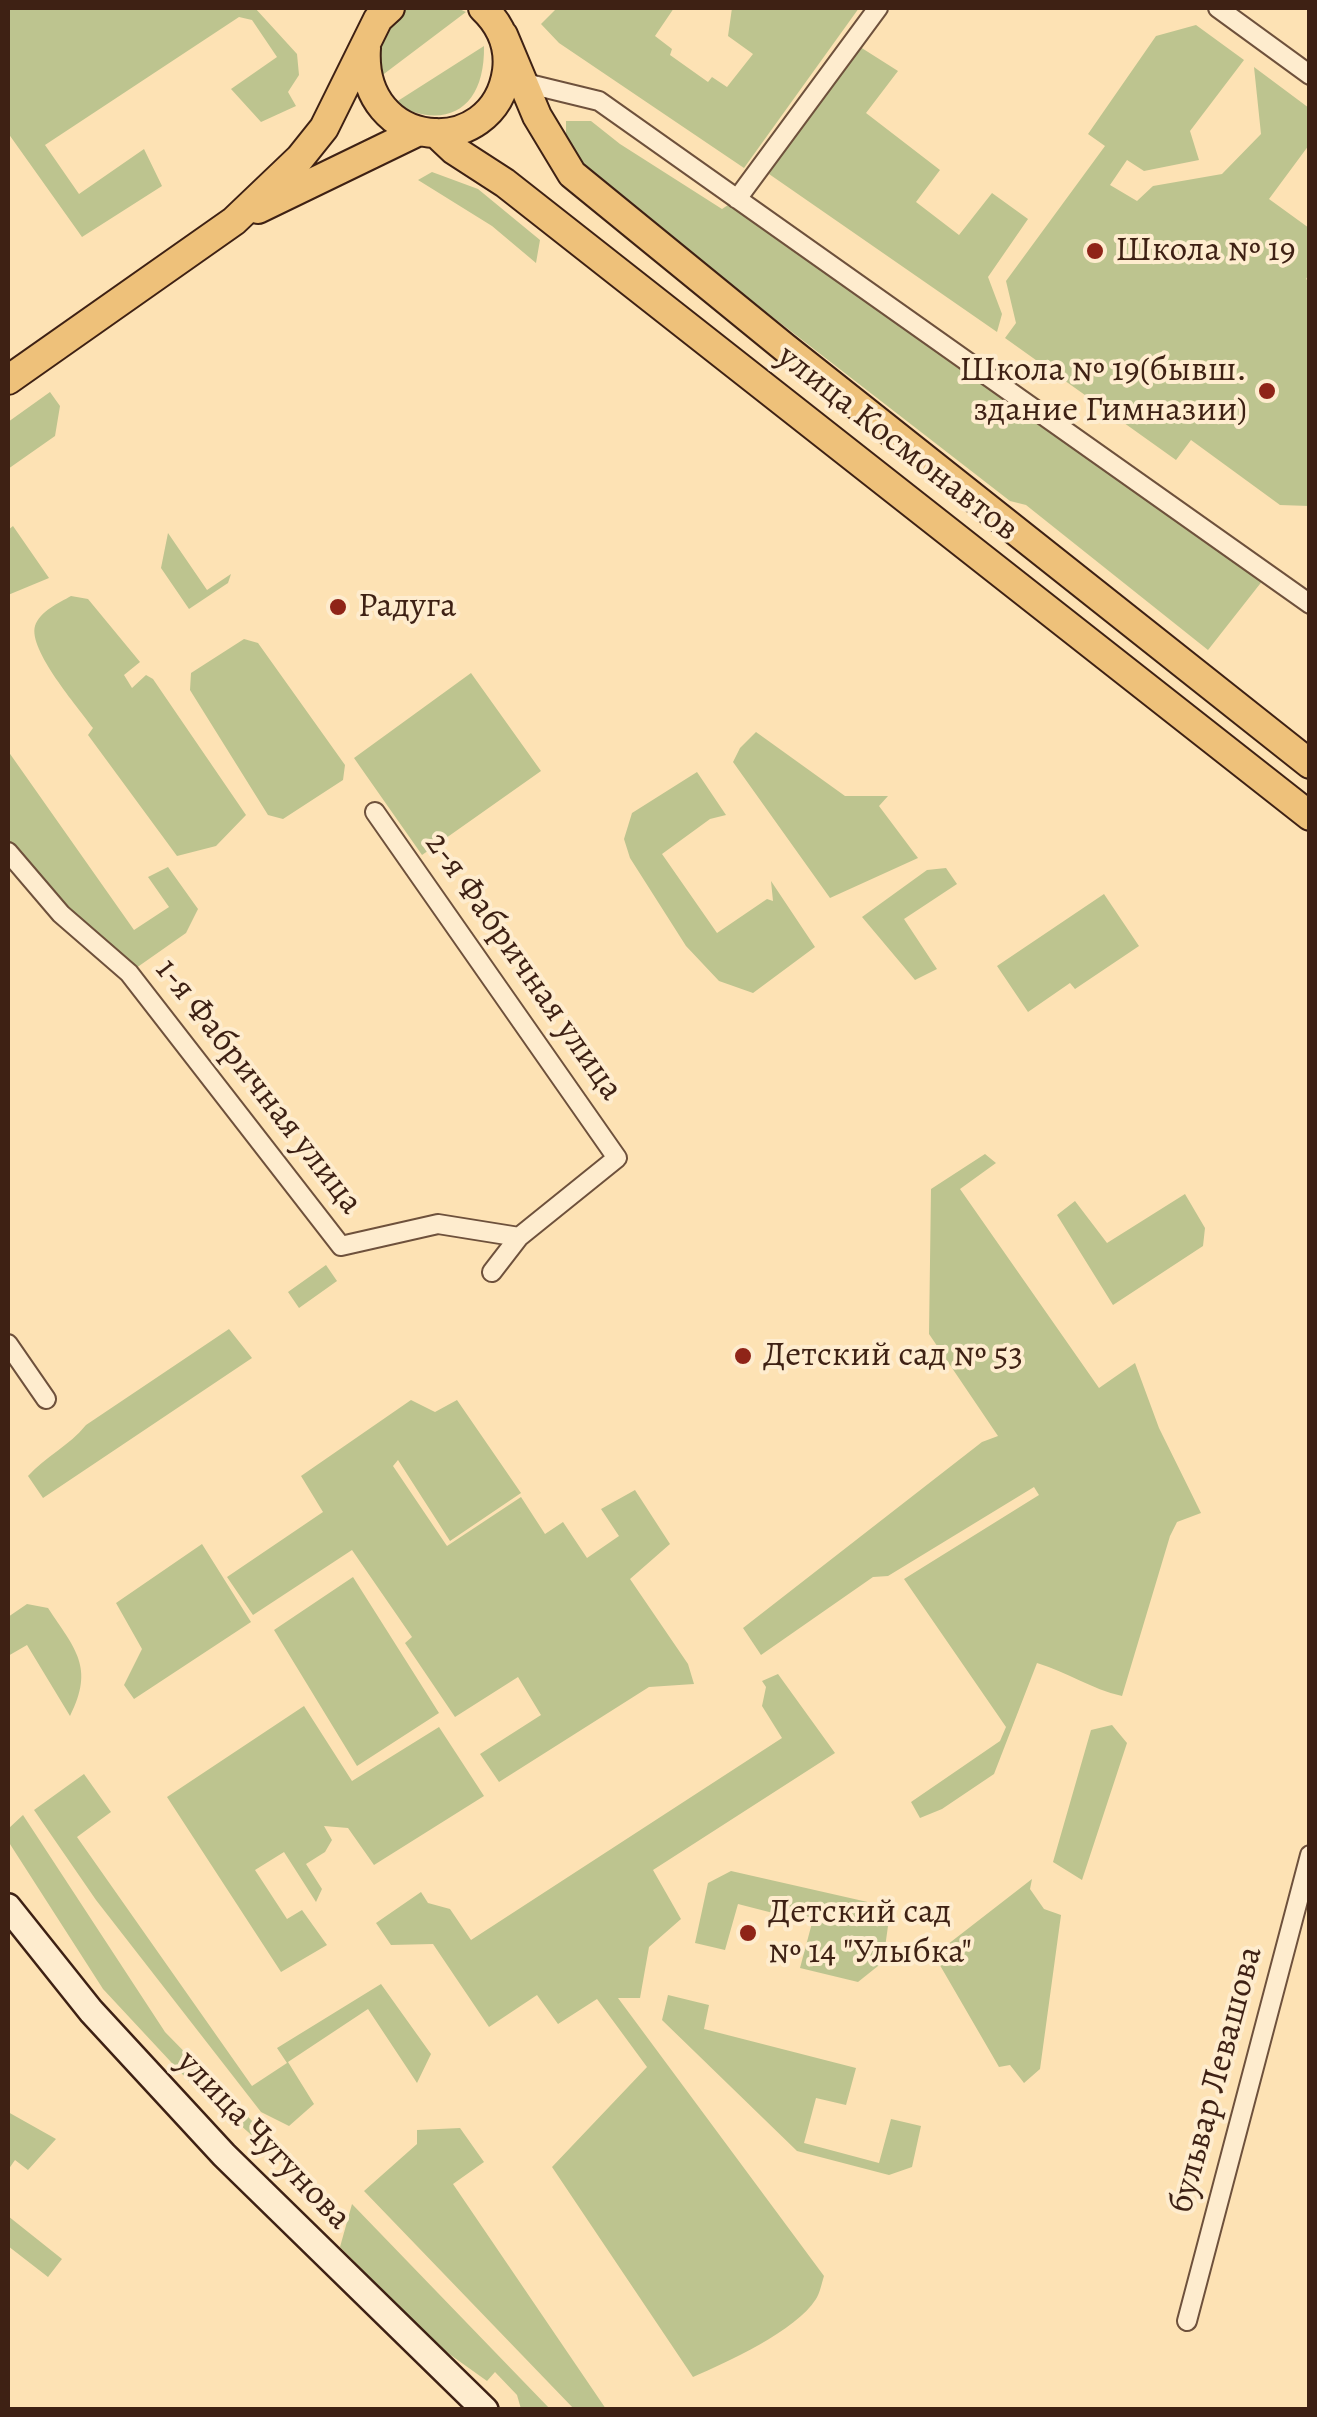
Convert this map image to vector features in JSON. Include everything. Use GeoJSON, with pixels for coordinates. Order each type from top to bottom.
{"type":"FeatureCollection","features":[{"type":"Feature","properties":{"kind":"main road"},"geometry":{"type":"LineString","coordinates":[[366,42],[378,8]]}},
{"type":"Feature","properties":{"kind":"main road"},"geometry":{"type":"LineString","coordinates":[[8,380],[234,221],[313,144],[378,19],[390,8]]}},
{"type":"Feature","properties":{"kind":"main road"},"geometry":{"type":"LineString","coordinates":[[234,221],[427,132],[450,132],[476,122],[496,101],[508,62],[492,16]]}},
{"type":"Feature","properties":{"kind":"main road","name":"улица Космонавтов"},"geometry":{"type":"LineString","coordinates":[[492,16],[553,146],[572,174],[1310,764]]}},
{"type":"Feature","properties":{"kind":"main road","name":"улица Космонавтов"},"geometry":{"type":"LineString","coordinates":[[366,42],[365,70],[374,98],[400,124],[427,132],[543,213],[1310,816]]}},
{"type":"Feature","properties":{"kind":"main road","name":"улица Чугунова"},"geometry":{"type":"LineString","coordinates":[[8,1907],[91,2011],[224,2154],[485,2410]]}},
{"type":"Feature","properties":{"kind":"street"},"geometry":{"type":"LineString","coordinates":[[737,199],[878,8]]}},
{"type":"Feature","properties":{"kind":"street"},"geometry":{"type":"LineString","coordinates":[[1218,8],[1310,75]]}},
{"type":"Feature","properties":{"kind":"street"},"geometry":{"type":"LineString","coordinates":[[521,82],[599,102],[1310,604]]}},
{"type":"Feature","properties":{"kind":"street","name":"2-я Фабричная улица"},"geometry":{"type":"LineString","coordinates":[[375,812],[617,1158],[519,1238]]}},
{"type":"Feature","properties":{"kind":"street","name":"1-я Фабричная улица"},"geometry":{"type":"LineString","coordinates":[[8,852],[61,914],[129,973],[341,1246],[438,1224],[519,1238]]}},
{"type":"Feature","properties":{"kind":"street"},"geometry":{"type":"LineString","coordinates":[[492,1272],[519,1238]]}},
{"type":"Feature","properties":{"kind":"street"},"geometry":{"type":"LineString","coordinates":[[8,1344],[46,1398]]}},
{"type":"Feature","properties":{"kind":"street","name":"бульвар Левашова"},"geometry":{"type":"LineString","coordinates":[[1186,2321],[1310,1855]]}},
{"type":"Feature","properties":{"kind":"green space"},"geometry":{"type":"Polygon","coordinates":[[[8,8],[255,8],[297,54],[299,75],[288,92],[296,106],[261,122],[231,89],[277,57],[252,20],[239,17],[45,145],[79,194],[144,149],[162,186],[82,237],[8,133],[8,8]]]}},
{"type":"Feature","properties":{"kind":"green space"},"geometry":{"type":"Polygon","coordinates":[[[404,8],[457,8],[466,12],[368,86],[386,21],[404,8]]]}},
{"type":"Feature","properties":{"kind":"green space"},"geometry":{"type":"Polygon","coordinates":[[[557,8],[674,8],[655,36],[672,49],[670,55],[708,82],[712,77],[727,87],[753,54],[728,36],[732,8],[859,8],[744,168],[559,43],[541,24],[557,8]]]}},
{"type":"Feature","properties":{"kind":"green space"},"geometry":{"type":"Polygon","coordinates":[[[1196,25],[1244,60],[1190,131],[1199,160],[1144,171],[1127,160],[1110,185],[1137,201],[1153,186],[1222,174],[1261,134],[1254,67],[1309,108],[1309,145],[1269,199],[1309,228],[1309,506],[1280,505],[1191,440],[1176,460],[1005,338],[1016,323],[1006,281],[1105,146],[1088,134],[1156,36],[1196,25]]]}},
{"type":"Feature","properties":{"kind":"green space"},"geometry":{"type":"Polygon","coordinates":[[[857,45],[898,71],[866,113],[940,170],[916,202],[959,235],[992,193],[1028,219],[988,277],[1002,314],[997,332],[769,174],[857,45]]]}},
{"type":"Feature","properties":{"kind":"green space"},"geometry":{"type":"Polygon","coordinates":[[[484,46],[478,85],[460,108],[431,115],[393,104],[484,46]]]}},
{"type":"Feature","properties":{"kind":"green space"},"geometry":{"type":"Polygon","coordinates":[[[566,121],[591,121],[722,209],[737,199],[1267,575],[1208,650],[1026,505],[1010,501],[597,181],[566,149],[566,121]]]}},
{"type":"Feature","properties":{"kind":"green space"},"geometry":{"type":"Polygon","coordinates":[[[432,172],[478,189],[540,240],[536,263],[492,226],[418,180],[432,172]]]}},
{"type":"Feature","properties":{"kind":"green space"},"geometry":{"type":"Polygon","coordinates":[[[50,392],[60,406],[55,436],[8,469],[8,422],[50,392]]]}},
{"type":"Feature","properties":{"kind":"green space"},"geometry":{"type":"Polygon","coordinates":[[[13,526],[49,578],[8,595],[8,530],[13,526]]]}},
{"type":"Feature","properties":{"kind":"green space"},"geometry":{"type":"Polygon","coordinates":[[[168,533],[207,590],[231,574],[228,583],[189,609],[161,568],[168,533]]]}},
{"type":"Feature","properties":{"kind":"green space"},"geometry":{"type":"Polygon","coordinates":[[[71,596],[88,599],[140,662],[124,675],[132,688],[146,675],[153,679],[246,815],[216,846],[177,856],[88,735],[93,728],[46,663],[35,626],[45,612],[71,596]]]}},
{"type":"Feature","properties":{"kind":"green space"},"geometry":{"type":"Polygon","coordinates":[[[244,639],[258,643],[345,765],[343,780],[283,819],[268,815],[190,690],[191,673],[244,639]]]}},
{"type":"Feature","properties":{"kind":"green space"},"geometry":{"type":"Polygon","coordinates":[[[471,673],[541,771],[422,855],[354,758],[471,673]]]}},
{"type":"Feature","properties":{"kind":"green space"},"geometry":{"type":"Polygon","coordinates":[[[756,732],[845,796],[888,796],[879,806],[918,858],[830,898],[733,762],[756,732]]]}},
{"type":"Feature","properties":{"kind":"green space"},"geometry":{"type":"Polygon","coordinates":[[[8,751],[134,930],[169,907],[148,877],[168,867],[198,909],[186,933],[129,973],[8,852],[8,751]]]}},
{"type":"Feature","properties":{"kind":"green space"},"geometry":{"type":"Polygon","coordinates":[[[697,772],[726,815],[710,819],[662,854],[717,933],[767,899],[773,901],[771,881],[815,947],[753,993],[719,981],[686,946],[630,858],[624,839],[632,813],[697,772]]]}},
{"type":"Feature","properties":{"kind":"green space"},"geometry":{"type":"Polygon","coordinates":[[[946,868],[957,884],[904,919],[937,969],[915,980],[862,917],[927,870],[946,868]]]}},
{"type":"Feature","properties":{"kind":"green space"},"geometry":{"type":"Polygon","coordinates":[[[1104,894],[1139,946],[1075,989],[1070,983],[1028,1012],[997,966],[1104,894]]]}},
{"type":"Feature","properties":{"kind":"green space"},"geometry":{"type":"Polygon","coordinates":[[[985,1154],[996,1163],[960,1189],[1099,1388],[1135,1363],[1159,1428],[1201,1513],[1177,1522],[1170,1536],[1122,1696],[1037,1663],[994,1774],[942,1809],[920,1818],[911,1802],[1000,1741],[1006,1727],[904,1579],[1039,1495],[1034,1487],[888,1576],[873,1577],[761,1655],[743,1628],[982,1442],[998,1436],[929,1334],[931,1189],[985,1154]]]}},
{"type":"Feature","properties":{"kind":"green space"},"geometry":{"type":"Polygon","coordinates":[[[1185,1194],[1205,1228],[1203,1246],[1113,1305],[1057,1215],[1075,1201],[1107,1243],[1185,1194]]]}},
{"type":"Feature","properties":{"kind":"green space"},"geometry":{"type":"Polygon","coordinates":[[[326,1265],[337,1281],[299,1308],[288,1292],[326,1265]]]}},
{"type":"Feature","properties":{"kind":"green space"},"geometry":{"type":"Polygon","coordinates":[[[229,1329],[252,1358],[43,1498],[28,1476],[35,1469],[86,1425],[229,1329]]]}},
{"type":"Feature","properties":{"kind":"green space"},"geometry":{"type":"Polygon","coordinates":[[[411,1400],[435,1412],[457,1400],[521,1493],[450,1541],[398,1460],[393,1466],[447,1546],[521,1497],[545,1534],[563,1522],[587,1558],[619,1536],[601,1509],[635,1490],[670,1544],[630,1579],[688,1664],[694,1684],[649,1687],[499,1782],[480,1754],[541,1715],[518,1677],[455,1717],[405,1643],[412,1637],[352,1550],[253,1615],[227,1577],[323,1512],[301,1476],[411,1400]]]}},
{"type":"Feature","properties":{"kind":"green space"},"geometry":{"type":"Polygon","coordinates":[[[202,1544],[251,1622],[134,1699],[124,1685],[142,1649],[116,1603],[202,1544]]]}},
{"type":"Feature","properties":{"kind":"green space"},"geometry":{"type":"Polygon","coordinates":[[[353,1577],[439,1713],[357,1766],[274,1630],[353,1577]]]}},
{"type":"Feature","properties":{"kind":"green space"},"geometry":{"type":"Polygon","coordinates":[[[27,1604],[48,1608],[78,1659],[81,1684],[70,1716],[27,1645],[8,1656],[8,1617],[27,1604]]]}},
{"type":"Feature","properties":{"kind":"green space"},"geometry":{"type":"Polygon","coordinates":[[[778,1674],[835,1753],[653,1870],[681,1919],[649,1947],[640,1998],[618,1998],[824,2276],[816,2299],[793,2323],[693,2377],[552,2167],[647,2067],[597,1999],[558,2024],[537,1995],[489,2027],[433,1944],[391,1945],[376,1923],[421,1892],[428,1903],[450,1909],[471,1940],[782,1738],[762,1706],[766,1687],[762,1681],[778,1674]]]}},
{"type":"Feature","properties":{"kind":"green space"},"geometry":{"type":"Polygon","coordinates":[[[304,1706],[352,1781],[439,1727],[484,1796],[374,1865],[348,1828],[324,1826],[332,1840],[325,1852],[306,1864],[322,1889],[316,1902],[284,1852],[255,1870],[287,1919],[302,1910],[327,1945],[281,1972],[167,1797],[304,1706]]]}},
{"type":"Feature","properties":{"kind":"green space"},"geometry":{"type":"Polygon","coordinates":[[[1112,1725],[1127,1743],[1082,1880],[1053,1862],[1091,1730],[1112,1725]]]}},
{"type":"Feature","properties":{"kind":"green space"},"geometry":{"type":"Polygon","coordinates":[[[84,1774],[111,1812],[77,1837],[252,2086],[287,2063],[277,2048],[381,1984],[431,2054],[417,2083],[368,2009],[288,2062],[314,2104],[289,2126],[261,2112],[96,1900],[34,1810],[84,1774]]]}},
{"type":"Feature","properties":{"kind":"green space"},"geometry":{"type":"Polygon","coordinates":[[[23,1815],[165,2032],[303,2173],[297,2176],[228,2114],[211,2105],[103,1989],[8,1841],[8,1829],[23,1815]]]}},
{"type":"Feature","properties":{"kind":"green space"},"geometry":{"type":"Polygon","coordinates":[[[731,1871],[872,1903],[888,1926],[883,1962],[858,1982],[800,1968],[812,1923],[738,1904],[725,1950],[695,1943],[708,1883],[731,1871]]]}},
{"type":"Feature","properties":{"kind":"green space"},"geometry":{"type":"Polygon","coordinates":[[[1032,1879],[1030,1889],[1044,1909],[1061,1915],[1040,2069],[1024,2083],[1010,2065],[999,2067],[934,1955],[1032,1879]]]}},
{"type":"Feature","properties":{"kind":"green space"},"geometry":{"type":"Polygon","coordinates":[[[668,1995],[709,2005],[704,2029],[856,2068],[846,2105],[816,2098],[804,2143],[879,2163],[891,2119],[921,2126],[912,2167],[889,2175],[797,2151],[662,2020],[668,1995]]]}},
{"type":"Feature","properties":{"kind":"green space"},"geometry":{"type":"Polygon","coordinates":[[[8,2112],[56,2139],[28,2170],[15,2160],[8,2170],[8,2112]]]}},
{"type":"Feature","properties":{"kind":"green space"},"geometry":{"type":"Polygon","coordinates":[[[460,2128],[484,2162],[453,2184],[606,2409],[574,2409],[364,2191],[417,2144],[417,2130],[460,2128]]]}},
{"type":"Feature","properties":{"kind":"green space"},"geometry":{"type":"Polygon","coordinates":[[[352,2204],[550,2409],[521,2409],[517,2395],[495,2372],[487,2381],[438,2346],[340,2247],[352,2204]]]}},
{"type":"Feature","properties":{"kind":"green space"},"geometry":{"type":"Polygon","coordinates":[[[8,2216],[62,2259],[48,2277],[8,2246],[8,2216]]]}},
{"type":"Feature","properties":{"kind":"place","name":"Школа № 19"},"geometry":{"type":"Point","coordinates":[1095,251]}},
{"type":"Feature","properties":{"kind":"place","name":"Школа № 19(бывш. здание Гимназии)"},"geometry":{"type":"Point","coordinates":[1267,391]}},
{"type":"Feature","properties":{"kind":"place","name":"Радуга"},"geometry":{"type":"Point","coordinates":[338,607]}},
{"type":"Feature","properties":{"kind":"place","name":"Детский сад № 53"},"geometry":{"type":"Point","coordinates":[743,1356]}},
{"type":"Feature","properties":{"kind":"place","name":"Детский сад № 14 \"Улыбка\""},"geometry":{"type":"Point","coordinates":[748,1933]}}]}
